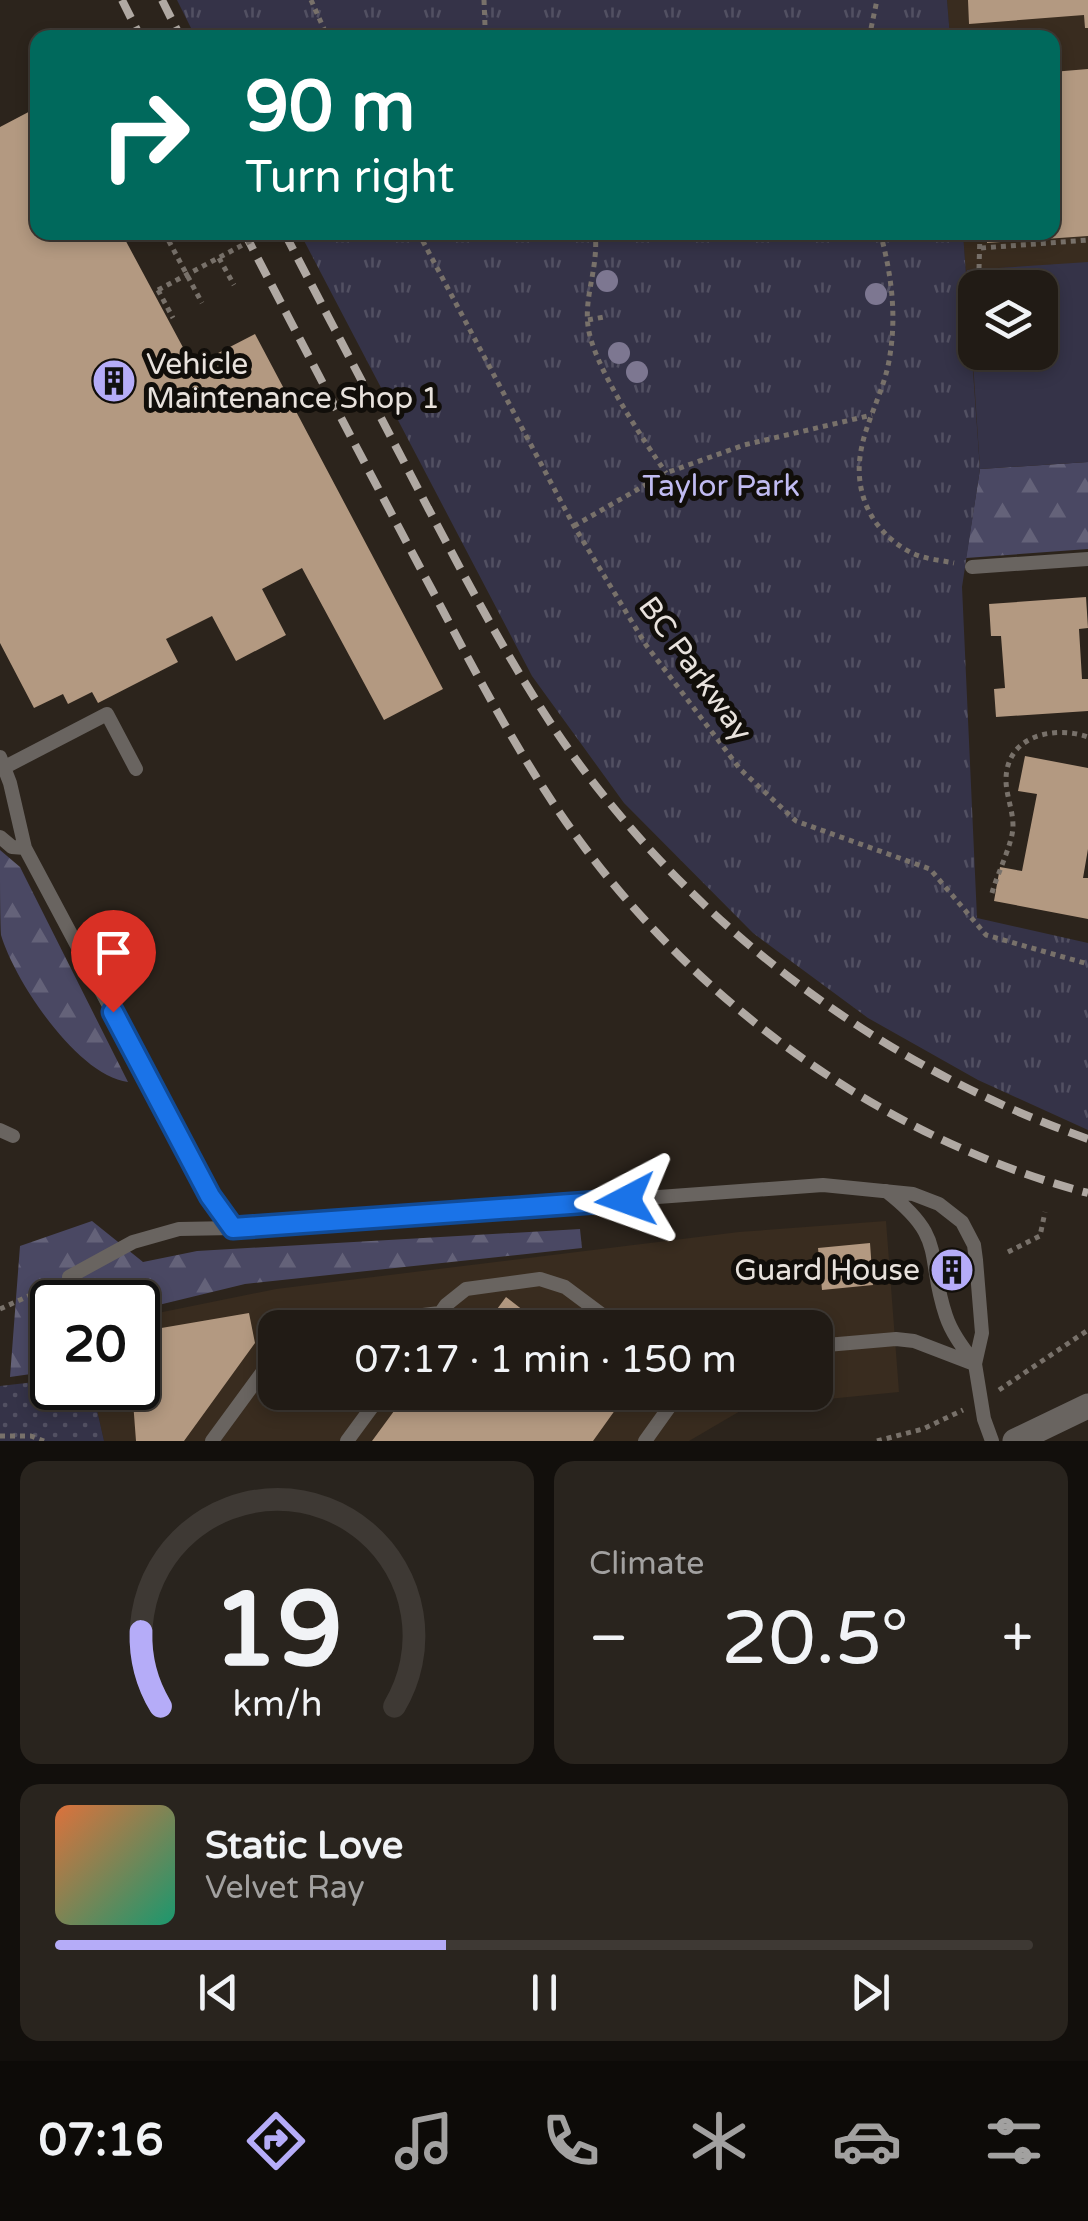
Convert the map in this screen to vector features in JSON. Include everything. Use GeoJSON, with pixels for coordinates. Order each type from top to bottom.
{"type":"FeatureCollection","features":[{"type":"Feature","properties":{"kind":"street"},"geometry":{"type":"LineString","coordinates":[[1015,1441],[1088,1406]]}},
{"type":"Feature","properties":{"kind":"lane"},"geometry":{"type":"LineString","coordinates":[[972,567],[1088,559]]}},
{"type":"Feature","properties":{"kind":"lane"},"geometry":{"type":"LineString","coordinates":[[136,769],[107,714],[2,762],[25,848],[210,1196],[233,1228]]}},
{"type":"Feature","properties":{"kind":"lane"},"geometry":{"type":"LineString","coordinates":[[0,837],[12,847],[25,848]]}},
{"type":"Feature","properties":{"kind":"lane"},"geometry":{"type":"LineString","coordinates":[[68,1276],[134,1242],[179,1229],[823,1185],[913,1194],[939,1204],[967,1230],[976,1260],[982,1333],[975,1364],[984,1419],[992,1441]]}},
{"type":"Feature","properties":{"kind":"lane"},"geometry":{"type":"LineString","coordinates":[[885,1190],[905,1206],[929,1236],[946,1316],[954,1336],[975,1364]]}},
{"type":"Feature","properties":{"kind":"lane"},"geometry":{"type":"LineString","coordinates":[[443,1310],[466,1289],[540,1279],[560,1284],[595,1310]]}},
{"type":"Feature","properties":{"kind":"lane"},"geometry":{"type":"LineString","coordinates":[[833,1344],[914,1341],[975,1364]]}},
{"type":"Feature","properties":{"kind":"lane"},"geometry":{"type":"LineString","coordinates":[[212,1441],[258,1378]]}},
{"type":"Feature","properties":{"kind":"lane"},"geometry":{"type":"LineString","coordinates":[[348,1441],[370,1410]]}},
{"type":"Feature","properties":{"kind":"lane"},"geometry":{"type":"LineString","coordinates":[[645,1441],[667,1410]]}},
{"type":"Feature","properties":{"kind":"path"},"geometry":{"type":"LineString","coordinates":[[311,0],[324,30]]}},
{"type":"Feature","properties":{"kind":"path"},"geometry":{"type":"LineString","coordinates":[[484,0],[487,30]]}},
{"type":"Feature","properties":{"kind":"path"},"geometry":{"type":"LineString","coordinates":[[871,30],[877,0]]}},
{"type":"Feature","properties":{"kind":"path"},"geometry":{"type":"LineString","coordinates":[[168,240],[202,303]]}},
{"type":"Feature","properties":{"kind":"path"},"geometry":{"type":"LineString","coordinates":[[172,318],[158,290],[252,240]]}},
{"type":"Feature","properties":{"kind":"path","name":"BC Parkway"},"geometry":{"type":"LineString","coordinates":[[422,240],[574,526],[646,645],[740,769],[796,821],[930,869],[986,935],[1088,964]]}},
{"type":"Feature","properties":{"kind":"path"},"geometry":{"type":"LineString","coordinates":[[596,240],[598,255],[588,320],[594,350],[666,473]]}},
{"type":"Feature","properties":{"kind":"path"},"geometry":{"type":"LineString","coordinates":[[882,240],[893,280],[893,318],[889,363],[860,456],[864,506],[885,536],[912,554],[972,567]]}},
{"type":"Feature","properties":{"kind":"path"},"geometry":{"type":"LineString","coordinates":[[979,269],[980,240]]}},
{"type":"Feature","properties":{"kind":"path"},"geometry":{"type":"LineString","coordinates":[[980,248],[1088,240]]}},
{"type":"Feature","properties":{"kind":"path"},"geometry":{"type":"LineString","coordinates":[[219,258],[234,285]]}},
{"type":"Feature","properties":{"kind":"path"},"geometry":{"type":"LineString","coordinates":[[588,320],[604,316]]}},
{"type":"Feature","properties":{"kind":"path"},"geometry":{"type":"LineString","coordinates":[[574,526],[666,473],[744,445],[872,414]]}},
{"type":"Feature","properties":{"kind":"path"},"geometry":{"type":"LineString","coordinates":[[992,893],[1014,825],[1006,782],[1009,760],[1030,737],[1052,733],[1088,737]]}},
{"type":"Feature","properties":{"kind":"path"},"geometry":{"type":"LineString","coordinates":[[1008,1252],[1040,1236],[1045,1212]]}},
{"type":"Feature","properties":{"kind":"path"},"geometry":{"type":"LineString","coordinates":[[0,1309],[68,1276]]}},
{"type":"Feature","properties":{"kind":"path"},"geometry":{"type":"LineString","coordinates":[[0,1436],[31,1436],[44,1441]]}},
{"type":"Feature","properties":{"kind":"shaded area"},"geometry":{"type":"Polygon","coordinates":[[[947,0],[1088,0],[1088,462],[980,469],[973,370],[1058,370],[1058,270],[966,270],[964,240],[1060,240],[1060,30],[949,30],[947,0]]]}},
{"type":"Feature","properties":{"kind":"shaded area"},"geometry":{"type":"Polygon","coordinates":[[[886,1221],[899,1392],[833,1399],[833,1310],[258,1310],[258,1410],[742,1410],[689,1441],[104,1441],[97,1410],[160,1410],[160,1313],[276,1289],[739,1232],[886,1221]]]}},
{"type":"Feature","properties":{"kind":"green space"},"geometry":{"type":"Polygon","coordinates":[[[177,0],[947,0],[949,30],[192,30],[177,0]]]}},
{"type":"Feature","properties":{"kind":"green space","name":"Taylor Park"},"geometry":{"type":"Polygon","coordinates":[[[304,240],[964,240],[966,270],[958,270],[958,370],[973,370],[980,469],[962,587],[977,918],[1088,943],[1088,1130],[978,1080],[868,1018],[753,933],[624,803],[532,676],[304,240]]]}},
{"type":"Feature","properties":{"kind":"green space"},"geometry":{"type":"Polygon","coordinates":[[[1088,262],[1088,462],[980,469],[974,370],[1058,370],[1058,270],[967,270],[1088,262]]]}},
{"type":"Feature","properties":{"kind":"green space"},"geometry":{"type":"Polygon","coordinates":[[[1088,462],[1088,549],[966,558],[980,469],[1088,462]]]}},
{"type":"Feature","properties":{"kind":"green space"},"geometry":{"type":"Polygon","coordinates":[[[0,850],[20,867],[128,1082],[109,1076],[70,1045],[20,977],[1,935],[0,850]]]}},
{"type":"Feature","properties":{"kind":"green space"},"geometry":{"type":"Polygon","coordinates":[[[92,1221],[143,1262],[197,1251],[580,1229],[582,1248],[245,1284],[160,1305],[160,1280],[30,1280],[30,1374],[10,1377],[20,1246],[92,1221]]]}},
{"type":"Feature","properties":{"kind":"green space"},"geometry":{"type":"Polygon","coordinates":[[[30,1383],[30,1410],[97,1410],[104,1441],[0,1441],[0,1386],[30,1383]]]}},
{"type":"Feature","properties":{"kind":"building"},"geometry":{"type":"Polygon","coordinates":[[[968,0],[1088,0],[1088,28],[1084,15],[969,24],[968,0]]]}},
{"type":"Feature","properties":{"kind":"building"},"geometry":{"type":"Polygon","coordinates":[[[1088,69],[1088,236],[1060,238],[1060,71],[1088,69]]]}},
{"type":"Feature","properties":{"kind":"building"},"geometry":{"type":"Polygon","coordinates":[[[30,111],[30,240],[125,240],[193,366],[255,334],[443,689],[384,720],[302,568],[262,589],[286,635],[236,661],[212,616],[166,639],[178,662],[98,703],[92,692],[68,704],[63,694],[34,708],[0,643],[0,127],[30,111]]]}},
{"type":"Feature","properties":{"kind":"building"},"geometry":{"type":"Polygon","coordinates":[[[987,240],[1030,240],[987,243],[987,240]]]}},
{"type":"Feature","properties":{"kind":"building"},"geometry":{"type":"Polygon","coordinates":[[[1086,597],[1088,628],[1079,629],[1082,679],[1088,679],[1088,711],[996,717],[994,689],[1005,688],[1001,636],[991,636],[989,604],[1086,597]]]}},
{"type":"Feature","properties":{"kind":"building"},"geometry":{"type":"Polygon","coordinates":[[[1025,756],[1088,768],[1088,849],[1083,878],[1088,878],[1088,919],[994,901],[1000,867],[1022,871],[1037,794],[1018,791],[1025,756]]]}},
{"type":"Feature","properties":{"kind":"building"},"geometry":{"type":"Polygon","coordinates":[[[870,1243],[873,1285],[822,1290],[818,1248],[870,1243]]]}},
{"type":"Feature","properties":{"kind":"building"},"geometry":{"type":"Polygon","coordinates":[[[506,1297],[523,1310],[496,1310],[506,1297]]]}},
{"type":"Feature","properties":{"kind":"building"},"geometry":{"type":"Polygon","coordinates":[[[249,1313],[255,1343],[184,1441],[136,1441],[134,1410],[160,1410],[160,1328],[249,1313]]]}},
{"type":"Feature","properties":{"kind":"building"},"geometry":{"type":"Polygon","coordinates":[[[395,1410],[615,1410],[593,1441],[372,1441],[395,1410]]]}},
{"type":"Feature","properties":{"kind":"railway"},"geometry":{"type":"LineString","coordinates":[[122,0],[137,30]]}},
{"type":"Feature","properties":{"kind":"railway"},"geometry":{"type":"LineString","coordinates":[[162,0],[177,30]]}},
{"type":"Feature","properties":{"kind":"railway"},"geometry":{"type":"LineString","coordinates":[[248,240],[503,721],[563,817],[634,907],[687,963],[746,1015],[808,1062],[874,1104],[943,1140],[1015,1170],[1088,1193]]}},
{"type":"Feature","properties":{"kind":"railway"},"geometry":{"type":"LineString","coordinates":[[288,240],[506,651],[572,754],[646,845],[699,900],[817,998],[947,1078],[1088,1139]]}},
{"type":"Feature","properties":{"kind":"place","name":"Vehicle Maintenance Shop 1"},"geometry":{"type":"Point","coordinates":[114,381]}},
{"type":"Feature","properties":{"kind":"place","name":"Guard House"},"geometry":{"type":"Point","coordinates":[952,1270]}},
{"type":"Feature","properties":{"kind":"route"},"geometry":{"type":"LineString","coordinates":[[113,1012],[210,1196],[233,1228],[626,1200]]}}]}
